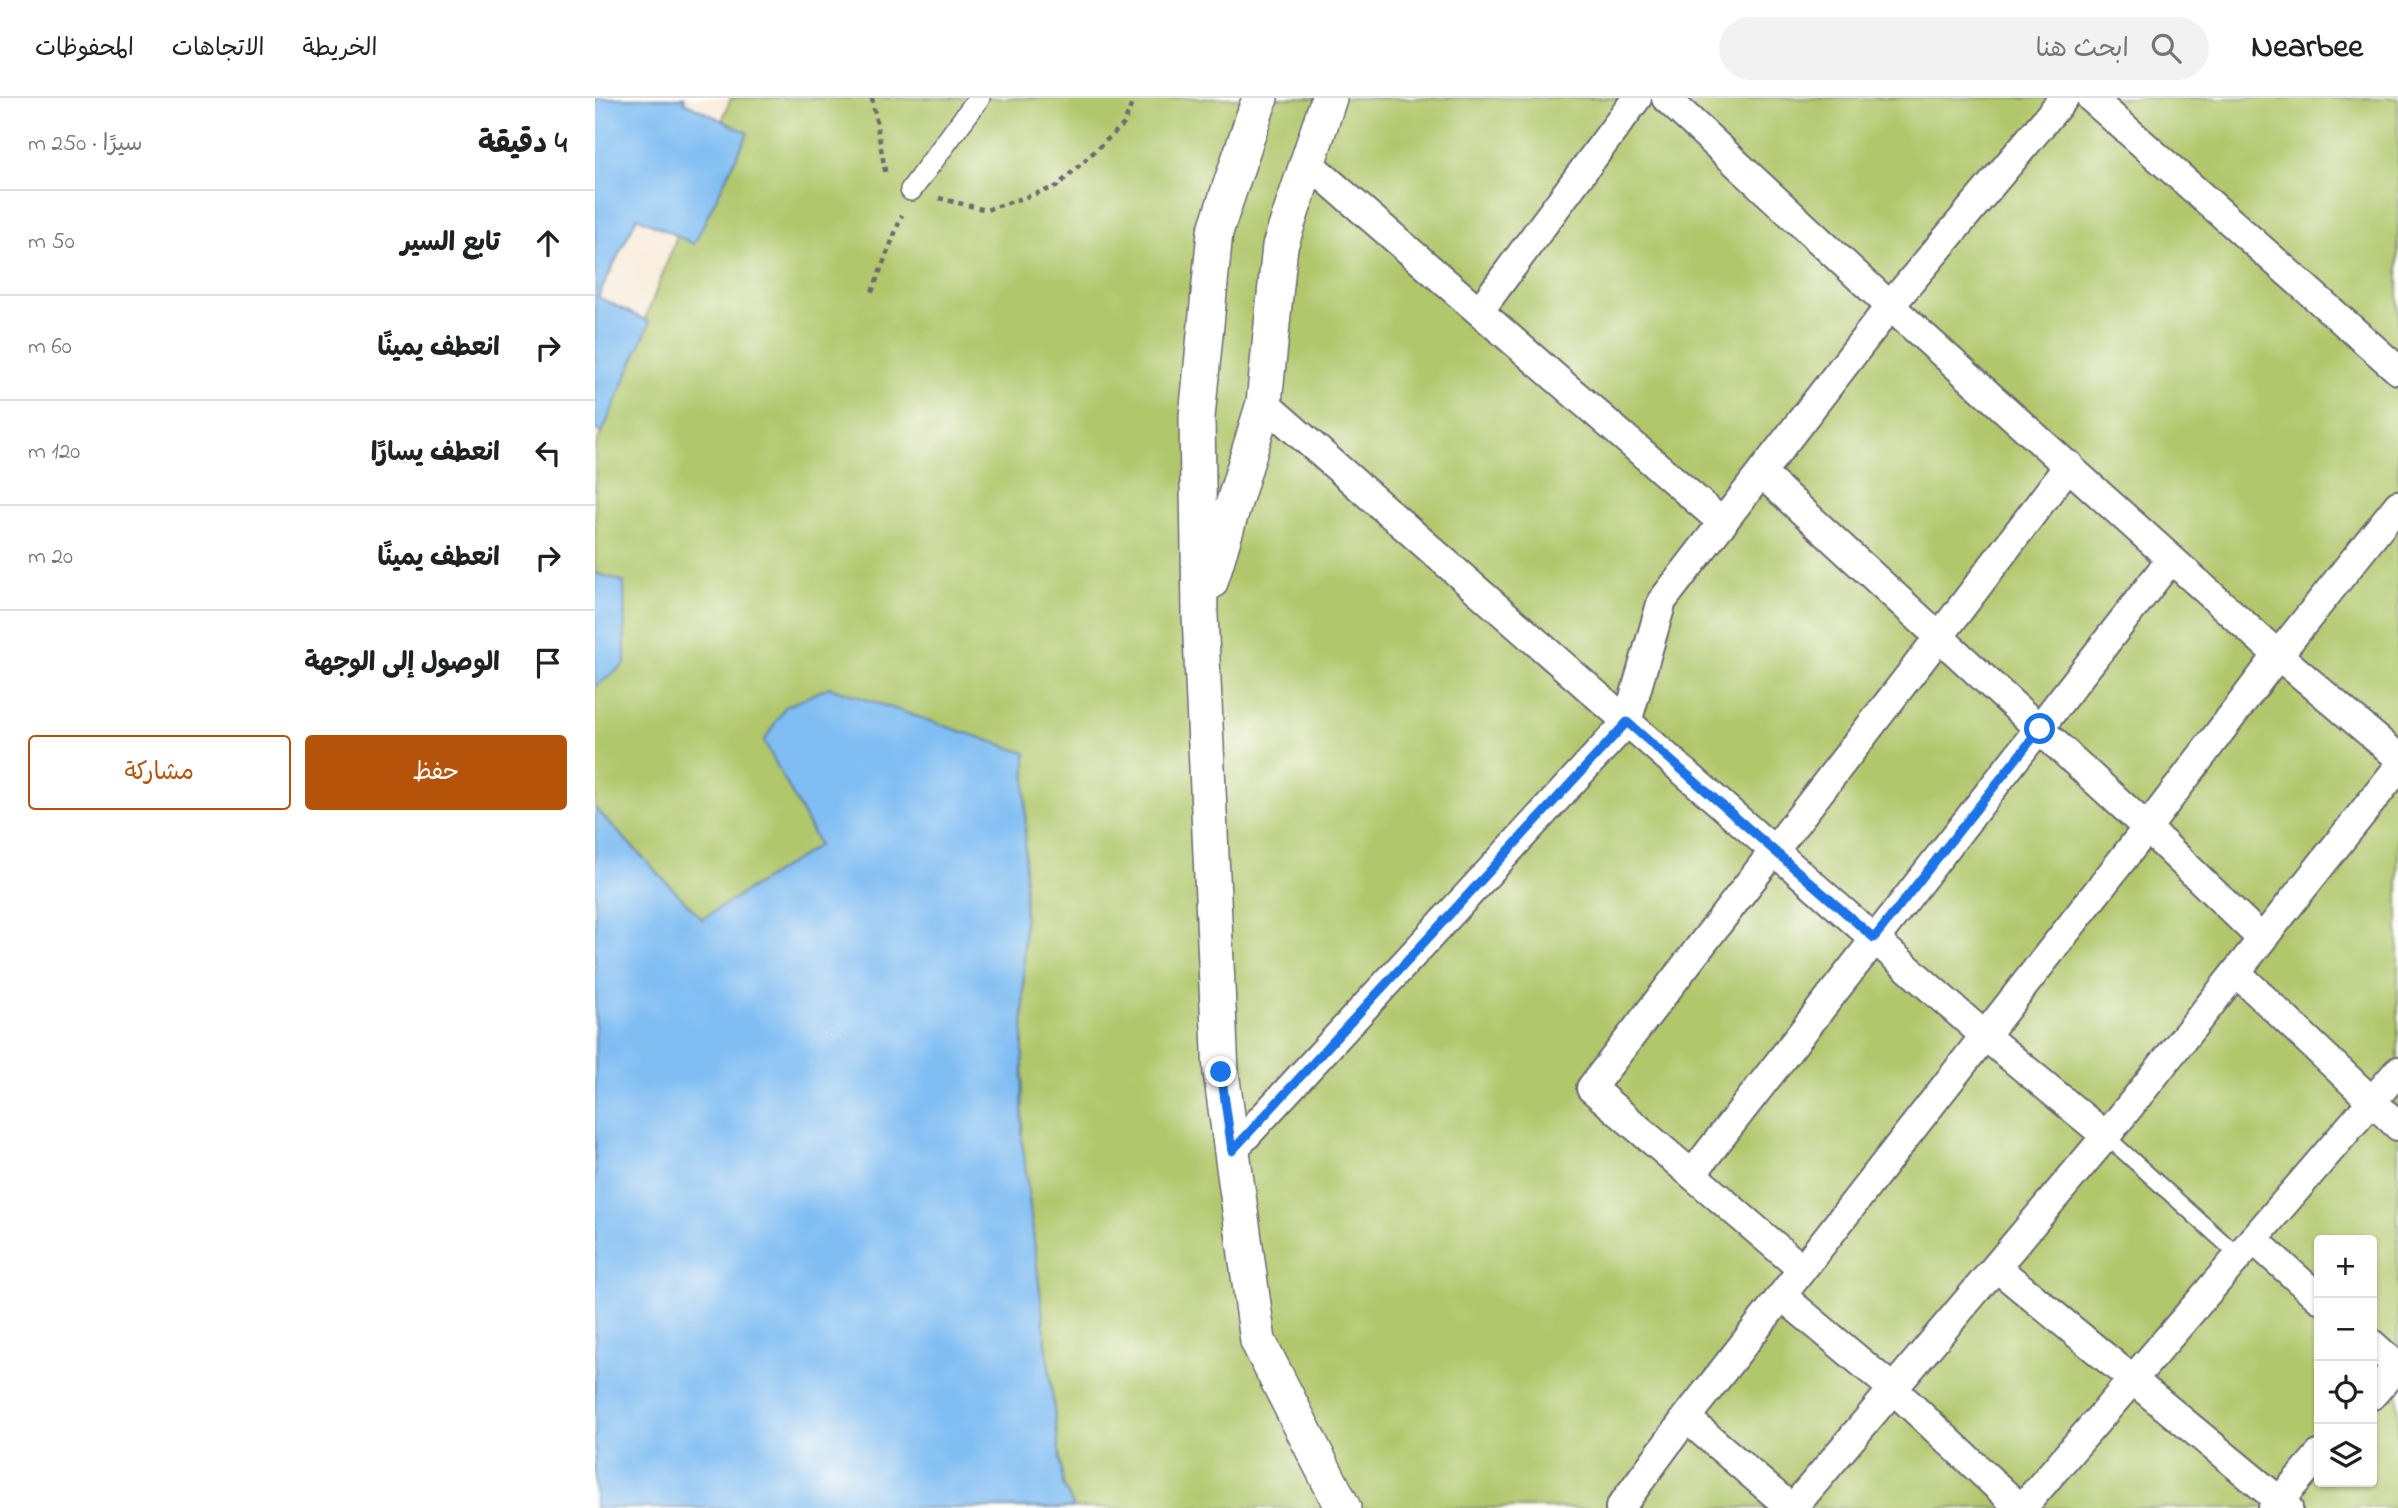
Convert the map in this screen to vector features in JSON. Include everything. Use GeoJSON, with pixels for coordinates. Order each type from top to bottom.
{"type":"FeatureCollection","features":[{"type":"Feature","properties":{"kind":"street"},"geometry":{"type":"LineString","coordinates":[[911,190],[979,98]]}},
{"type":"Feature","properties":{"kind":"street"},"geometry":{"type":"LineString","coordinates":[[1260,98],[1215,232],[1197,417],[1200,615],[1221,1072],[1258,1341],[1343,1508]]}},
{"type":"Feature","properties":{"kind":"street"},"geometry":{"type":"LineString","coordinates":[[1200,615],[1264,403],[1280,246],[1329,98]]}},
{"type":"Feature","properties":{"kind":"street"},"geometry":{"type":"LineString","coordinates":[[1480,310],[1637,98]]}},
{"type":"Feature","properties":{"kind":"street"},"geometry":{"type":"LineString","coordinates":[[1666,98],[1890,306],[2171,559],[2398,757]]}},
{"type":"Feature","properties":{"kind":"street"},"geometry":{"type":"LineString","coordinates":[[2091,98],[2398,370]]}},
{"type":"Feature","properties":{"kind":"street"},"geometry":{"type":"LineString","coordinates":[[1232,1151],[1627,722],[1662,601],[2048,103]]}},
{"type":"Feature","properties":{"kind":"street"},"geometry":{"type":"LineString","coordinates":[[1308,163],[1723,523]]}},
{"type":"Feature","properties":{"kind":"street"},"geometry":{"type":"LineString","coordinates":[[1264,403],[1985,1036],[2106,1136]]}},
{"type":"Feature","properties":{"kind":"street"},"geometry":{"type":"LineString","coordinates":[[1802,1269],[1591,1088],[2069,465]]}},
{"type":"Feature","properties":{"kind":"street"},"geometry":{"type":"LineString","coordinates":[[1761,473],[2147,828],[2262,939]]}},
{"type":"Feature","properties":{"kind":"street"},"geometry":{"type":"LineString","coordinates":[[1620,1508],[1686,1418],[2147,828],[2278,655],[2398,505]]}},
{"type":"Feature","properties":{"kind":"street"},"geometry":{"type":"LineString","coordinates":[[1692,1174],[2171,559]]}},
{"type":"Feature","properties":{"kind":"street"},"geometry":{"type":"LineString","coordinates":[[1686,1418],[1792,1508],[2106,1136],[2398,768]]}},
{"type":"Feature","properties":{"kind":"street"},"geometry":{"type":"LineString","coordinates":[[2236,972],[2398,1126]]}},
{"type":"Feature","properties":{"kind":"street"},"geometry":{"type":"LineString","coordinates":[[1781,1296],[1893,1389],[2021,1508],[2398,1071]]}},
{"type":"Feature","properties":{"kind":"street"},"geometry":{"type":"LineString","coordinates":[[2246,1248],[2314,1295]]}},
{"type":"Feature","properties":{"kind":"street"},"geometry":{"type":"LineString","coordinates":[[1996,1267],[2133,1378],[2280,1506],[2314,1462]]}},
{"type":"Feature","properties":{"kind":"street"},"geometry":{"type":"LineString","coordinates":[[2377,1348],[2398,1366],[2377,1389]]}},
{"type":"Feature","properties":{"kind":"lane"},"geometry":{"type":"LineString","coordinates":[[2106,1136],[2246,1248]]}},
{"type":"Feature","properties":{"kind":"path"},"geometry":{"type":"LineString","coordinates":[[872,98],[887,184],[986,210],[1056,187],[1124,124],[1134,98]]}},
{"type":"Feature","properties":{"kind":"path"},"geometry":{"type":"LineString","coordinates":[[872,292],[911,190]]}},
{"type":"Feature","properties":{"kind":"green space"},"geometry":{"type":"Polygon","coordinates":[[[731,98],[2398,98],[2398,1508],[1074,1508],[1063,1485],[1022,1140],[1026,753],[765,741],[819,845],[702,919],[595,808],[595,687],[625,664],[624,582],[595,573],[595,448],[731,98]]]}},
{"type":"Feature","properties":{"kind":"water"},"geometry":{"type":"Polygon","coordinates":[[[595,98],[685,98],[684,102],[748,133],[694,244],[637,217],[598,297],[650,322],[602,433],[595,430],[595,98]]]}},
{"type":"Feature","properties":{"kind":"water"},"geometry":{"type":"Polygon","coordinates":[[[595,573],[624,582],[625,664],[595,687],[595,573]]]}},
{"type":"Feature","properties":{"kind":"water"},"geometry":{"type":"Polygon","coordinates":[[[829,687],[1026,753],[1022,1140],[1063,1485],[1074,1508],[595,1508],[595,808],[702,919],[819,845],[764,741],[785,707],[829,687]]]}},
{"type":"Feature","properties":{"kind":"route"},"geometry":{"type":"LineString","coordinates":[[1221,1072],[1232,1151],[1627,722],[1874,938],[2040,729]]}}]}
